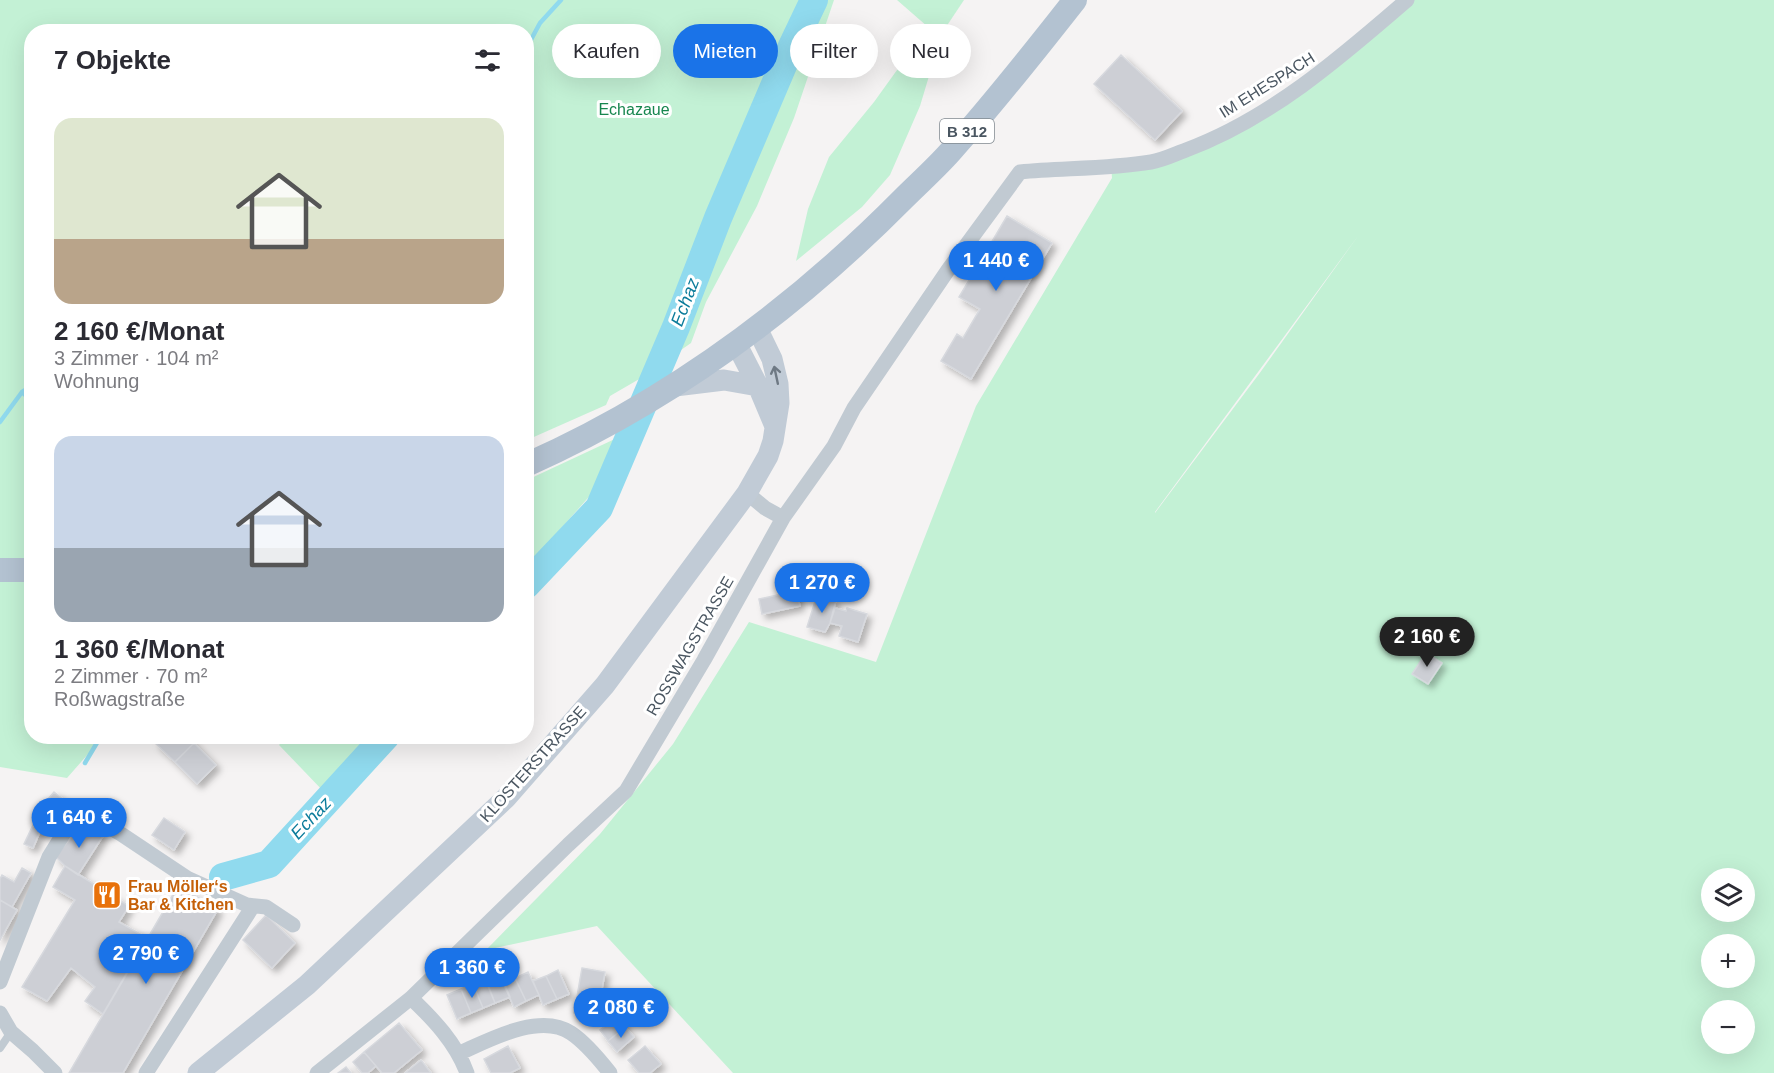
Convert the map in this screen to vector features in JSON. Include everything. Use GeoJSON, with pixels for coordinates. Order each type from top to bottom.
{"type":"FeatureCollection","features":[{"type":"Feature","properties":{"kind":"main road","name":"B 312"},"geometry":{"type":"LineString","coordinates":[[534,461],[666,391],[757,328],[839,261],[950,152],[1075,0]]}},
{"type":"Feature","properties":{"kind":"main road","name":"KLOSTERSTRASSE"},"geometry":{"type":"LineString","coordinates":[[198,1073],[307,985],[506,798],[605,684],[747,493],[768,456],[773,441],[779,403],[776,370],[766,343],[757,328]]}},
{"type":"Feature","properties":{"kind":"main road"},"geometry":{"type":"LineString","coordinates":[[735,343],[758,386],[774,425]]}},
{"type":"Feature","properties":{"kind":"main road"},"geometry":{"type":"LineString","coordinates":[[666,391],[724,380],[758,386]]}},
{"type":"Feature","properties":{"kind":"main road"},"geometry":{"type":"LineString","coordinates":[[0,570],[24,570]]}},
{"type":"Feature","properties":{"kind":"street","name":"IM EHESPACH"},"geometry":{"type":"LineString","coordinates":[[1020,172],[1091,168],[1153,161],[1198,145],[1245,123],[1332,65],[1407,0]]}},
{"type":"Feature","properties":{"kind":"street","name":"ROSSWAGSTRASSE"},"geometry":{"type":"LineString","coordinates":[[317,1073],[411,998],[626,790],[704,660],[783,518],[834,446],[854,408],[948,270],[1020,172]]}},
{"type":"Feature","properties":{"kind":"street"},"geometry":{"type":"LineString","coordinates":[[747,493],[765,508],[783,518]]}},
{"type":"Feature","properties":{"kind":"street"},"geometry":{"type":"LineString","coordinates":[[0,982],[49,857],[78,810],[141,852],[247,905],[266,907],[293,926]]}},
{"type":"Feature","properties":{"kind":"street"},"geometry":{"type":"LineString","coordinates":[[146,1073],[253,906]]}},
{"type":"Feature","properties":{"kind":"street"},"geometry":{"type":"LineString","coordinates":[[411,998],[460,1053],[467,1073]]}},
{"type":"Feature","properties":{"kind":"street"},"geometry":{"type":"LineString","coordinates":[[0,1013],[11,1032],[55,1073]]}},
{"type":"Feature","properties":{"kind":"street"},"geometry":{"type":"LineString","coordinates":[[460,1053],[518,1028],[553,1027],[571,1033],[610,1073]]}},
{"type":"Feature","properties":{"kind":"lane"},"geometry":{"type":"LineString","coordinates":[[0,1048],[11,1032]]}},
{"type":"Feature","properties":{"kind":"green space","name":"Echazaue"},"geometry":{"type":"Polygon","coordinates":[[[0,0],[834,0],[826,24],[790,24],[790,78],[808,78],[794,118],[757,206],[706,302],[691,343],[641,378],[610,396],[606,405],[534,437],[534,24],[24,24],[24,744],[97,744],[67,778],[0,767],[0,0]]]}},
{"type":"Feature","properties":{"kind":"green space"},"geometry":{"type":"Polygon","coordinates":[[[897,0],[964,0],[948,24],[925,24],[897,0]]]}},
{"type":"Feature","properties":{"kind":"green space"},"geometry":{"type":"Polygon","coordinates":[[[1407,0],[1774,0],[1774,1073],[733,1073],[597,926],[486,950],[600,834],[673,744],[749,622],[876,662],[976,406],[1112,178],[1111,165],[1153,161],[1245,123],[1407,0]],[[1358,236],[1155,512],[1155,513],[1259,374],[1358,236]]]}},
{"type":"Feature","properties":{"kind":"green space"},"geometry":{"type":"Polygon","coordinates":[[[891,78],[928,78],[920,106],[890,175],[862,207],[796,261],[808,209],[829,157],[891,78]]]}},
{"type":"Feature","properties":{"kind":"green space"},"geometry":{"type":"Polygon","coordinates":[[[617,438],[602,482],[534,559],[534,477],[617,438]]]}},
{"type":"Feature","properties":{"kind":"green space"},"geometry":{"type":"Polygon","coordinates":[[[280,744],[371,744],[326,794],[280,744]]]}},
{"type":"Feature","properties":{"kind":"building"},"geometry":{"type":"Polygon","coordinates":[[[1121,55],[1182,111],[1155,140],[1094,84],[1121,55]]]}},
{"type":"Feature","properties":{"kind":"building"},"geometry":{"type":"Polygon","coordinates":[[[1007,216],[1052,243],[971,379],[941,361],[957,334],[963,338],[980,309],[959,297],[1007,216]]]}},
{"type":"Feature","properties":{"kind":"building"},"geometry":{"type":"Polygon","coordinates":[[[796,591],[800,606],[762,614],[759,599],[796,591]]]}},
{"type":"Feature","properties":{"kind":"building"},"geometry":{"type":"Polygon","coordinates":[[[817,595],[836,600],[830,623],[825,632],[807,627],[817,595]]]}},
{"type":"Feature","properties":{"kind":"building"},"geometry":{"type":"Polygon","coordinates":[[[835,608],[846,611],[847,608],[867,614],[858,642],[839,636],[842,626],[830,623],[835,608]]]}},
{"type":"Feature","properties":{"kind":"building"},"geometry":{"type":"Polygon","coordinates":[[[1426,653],[1442,663],[1428,684],[1412,674],[1426,653]]]}},
{"type":"Feature","properties":{"kind":"building"},"geometry":{"type":"Polygon","coordinates":[[[156,744],[193,744],[175,762],[156,744]]]}},
{"type":"Feature","properties":{"kind":"building"},"geometry":{"type":"Polygon","coordinates":[[[195,744],[216,765],[197,784],[175,762],[195,744]]]}},
{"type":"Feature","properties":{"kind":"building"},"geometry":{"type":"Polygon","coordinates":[[[54,792],[65,801],[60,809],[48,799],[54,792]]]}},
{"type":"Feature","properties":{"kind":"building"},"geometry":{"type":"Polygon","coordinates":[[[46,806],[58,815],[54,820],[42,811],[46,806]]]}},
{"type":"Feature","properties":{"kind":"building"},"geometry":{"type":"Polygon","coordinates":[[[164,818],[185,832],[174,850],[152,835],[164,818]]]}},
{"type":"Feature","properties":{"kind":"building"},"geometry":{"type":"Polygon","coordinates":[[[84,823],[103,836],[78,875],[55,856],[84,823]]]}},
{"type":"Feature","properties":{"kind":"building"},"geometry":{"type":"Polygon","coordinates":[[[33,825],[41,829],[33,848],[24,844],[33,825]]]}},
{"type":"Feature","properties":{"kind":"building"},"geometry":{"type":"Polygon","coordinates":[[[65,866],[129,906],[119,922],[147,938],[103,1014],[85,1001],[95,987],[71,968],[47,1001],[22,987],[75,900],[53,887],[65,866]]]}},
{"type":"Feature","properties":{"kind":"building"},"geometry":{"type":"Polygon","coordinates":[[[22,868],[31,873],[12,907],[0,900],[0,879],[2,875],[14,882],[22,868]]]}},
{"type":"Feature","properties":{"kind":"building"},"geometry":{"type":"Polygon","coordinates":[[[178,886],[218,909],[123,1073],[69,1073],[178,886]]]}},
{"type":"Feature","properties":{"kind":"building"},"geometry":{"type":"Polygon","coordinates":[[[0,900],[17,910],[0,940],[0,900]]]}},
{"type":"Feature","properties":{"kind":"building"},"geometry":{"type":"Polygon","coordinates":[[[266,915],[295,943],[272,968],[243,940],[266,915]]]}},
{"type":"Feature","properties":{"kind":"building"},"geometry":{"type":"Polygon","coordinates":[[[582,968],[605,972],[597,1017],[574,1013],[582,968]]]}},
{"type":"Feature","properties":{"kind":"building"},"geometry":{"type":"Polygon","coordinates":[[[558,970],[569,994],[557,999],[546,976],[558,970]]]}},
{"type":"Feature","properties":{"kind":"building"},"geometry":{"type":"Polygon","coordinates":[[[499,971],[510,997],[495,1003],[485,977],[499,971]]]}},
{"type":"Feature","properties":{"kind":"building"},"geometry":{"type":"Polygon","coordinates":[[[528,972],[539,995],[526,1001],[515,978],[528,972]]]}},
{"type":"Feature","properties":{"kind":"building"},"geometry":{"type":"Polygon","coordinates":[[[546,976],[557,999],[543,1005],[533,981],[546,976]]]}},
{"type":"Feature","properties":{"kind":"building"},"geometry":{"type":"Polygon","coordinates":[[[515,978],[526,1001],[514,1007],[503,983],[515,978]]]}},
{"type":"Feature","properties":{"kind":"building"},"geometry":{"type":"Polygon","coordinates":[[[485,979],[495,1003],[483,1008],[473,984],[485,979]]]}},
{"type":"Feature","properties":{"kind":"building"},"geometry":{"type":"Polygon","coordinates":[[[473,984],[483,1008],[471,1013],[461,989],[473,984]]]}},
{"type":"Feature","properties":{"kind":"building"},"geometry":{"type":"Polygon","coordinates":[[[461,989],[471,1013],[457,1019],[447,995],[461,989]]]}},
{"type":"Feature","properties":{"kind":"building"},"geometry":{"type":"Polygon","coordinates":[[[617,1017],[625,1027],[608,1041],[600,1030],[617,1017]]]}},
{"type":"Feature","properties":{"kind":"building"},"geometry":{"type":"Polygon","coordinates":[[[399,1023],[422,1050],[394,1073],[382,1073],[364,1052],[399,1023]]]}},
{"type":"Feature","properties":{"kind":"building"},"geometry":{"type":"Polygon","coordinates":[[[625,1027],[634,1037],[617,1052],[608,1041],[625,1027]]]}},
{"type":"Feature","properties":{"kind":"building"},"geometry":{"type":"Polygon","coordinates":[[[508,1046],[520,1068],[510,1073],[491,1073],[484,1059],[508,1046]]]}},
{"type":"Feature","properties":{"kind":"building"},"geometry":{"type":"Polygon","coordinates":[[[645,1046],[661,1064],[650,1073],[639,1073],[628,1060],[645,1046]]]}},
{"type":"Feature","properties":{"kind":"building"},"geometry":{"type":"Polygon","coordinates":[[[364,1052],[376,1066],[368,1073],[362,1073],[353,1062],[364,1052]]]}},
{"type":"Feature","properties":{"kind":"building"},"geometry":{"type":"Polygon","coordinates":[[[421,1060],[431,1073],[405,1073],[421,1060]]]}},
{"type":"Feature","properties":{"kind":"building"},"geometry":{"type":"Polygon","coordinates":[[[346,1067],[351,1073],[338,1073],[346,1067]]]}},
{"type":"Feature","properties":{"kind":"waterway"},"geometry":{"type":"LineString","coordinates":[[534,34],[540,23],[561,0]]}},
{"type":"Feature","properties":{"kind":"waterway","name":"Echaz"},"geometry":{"type":"LineString","coordinates":[[534,577],[599,508],[676,327],[718,218],[784,63],[814,0]]}},
{"type":"Feature","properties":{"kind":"waterway"},"geometry":{"type":"LineString","coordinates":[[0,422],[24,391]]}},
{"type":"Feature","properties":{"kind":"waterway"},"geometry":{"type":"LineString","coordinates":[[85,763],[96,744]]}},
{"type":"Feature","properties":{"kind":"waterway","name":"Echaz"},"geometry":{"type":"LineString","coordinates":[[223,877],[269,864],[379,744]]}},
{"type":"Feature","properties":{"kind":"place","name":"Frau Möller‘s Bar & Kitchen"},"geometry":{"type":"Point","coordinates":[107,895]}}]}
